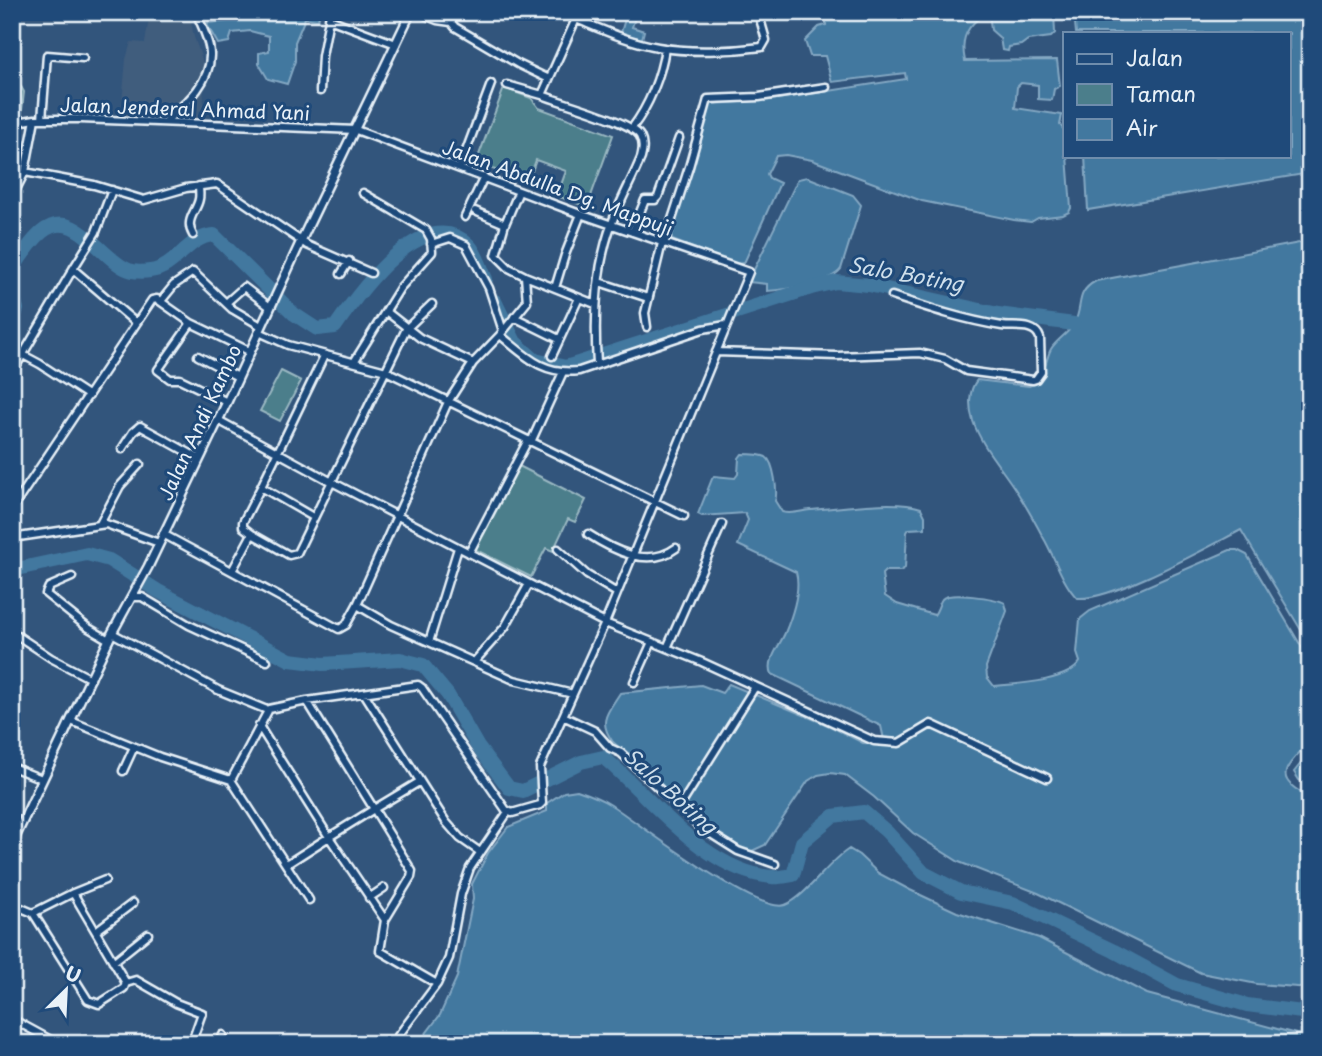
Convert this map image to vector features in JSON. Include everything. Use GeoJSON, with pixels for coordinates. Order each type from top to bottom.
{"type":"FeatureCollection","features":[{"type":"Feature","properties":{"kind":"street"},"geometry":{"type":"LineString","coordinates":[[165,122],[201,86],[209,60],[209,47],[196,12]]}},
{"type":"Feature","properties":{"kind":"street","name":"Jalan Andi Kambo"},"geometry":{"type":"LineString","coordinates":[[12,844],[111,637],[148,567],[411,12]]}},
{"type":"Feature","properties":{"kind":"street"},"geometry":{"type":"LineString","coordinates":[[417,12],[451,22],[455,27],[518,64],[550,79]]}},
{"type":"Feature","properties":{"kind":"street"},"geometry":{"type":"LineString","coordinates":[[542,95],[577,16],[629,40],[665,48],[762,47],[766,40],[758,12]]}},
{"type":"Feature","properties":{"kind":"street"},"geometry":{"type":"LineString","coordinates":[[320,91],[322,56],[330,16],[397,44]]}},
{"type":"Feature","properties":{"kind":"street"},"geometry":{"type":"LineString","coordinates":[[632,128],[645,111],[661,68],[665,48]]}},
{"type":"Feature","properties":{"kind":"street"},"geometry":{"type":"LineString","coordinates":[[12,197],[24,172],[39,119],[47,55],[83,58]]}},
{"type":"Feature","properties":{"kind":"street"},"geometry":{"type":"LineString","coordinates":[[460,167],[491,84]]}},
{"type":"Feature","properties":{"kind":"street"},"geometry":{"type":"LineString","coordinates":[[507,85],[632,128],[642,140],[641,158],[611,224],[599,282],[595,304],[597,363]]}},
{"type":"Feature","properties":{"kind":"street"},"geometry":{"type":"LineString","coordinates":[[647,327],[644,320],[648,298],[708,100],[759,97],[826,87]]}},
{"type":"Feature","properties":{"kind":"street","name":"Jalan Jenderal Ahmad Yani"},"geometry":{"type":"LineString","coordinates":[[12,123],[39,119],[356,130]]}},
{"type":"Feature","properties":{"kind":"street","name":"Jalan Abdulla Dg. Mappuji"},"geometry":{"type":"LineString","coordinates":[[356,130],[581,214],[749,272],[727,324]]}},
{"type":"Feature","properties":{"kind":"street"},"geometry":{"type":"LineString","coordinates":[[632,232],[645,200],[655,200],[658,197],[679,138]]}},
{"type":"Feature","properties":{"kind":"street"},"geometry":{"type":"LineString","coordinates":[[24,172],[112,190],[144,200],[199,186],[222,186],[301,241],[371,273]]}},
{"type":"Feature","properties":{"kind":"street"},"geometry":{"type":"LineString","coordinates":[[465,217],[484,177]]}},
{"type":"Feature","properties":{"kind":"street"},"geometry":{"type":"LineString","coordinates":[[193,235],[190,229],[194,209],[199,203],[199,186]]}},
{"type":"Feature","properties":{"kind":"street"},"geometry":{"type":"LineString","coordinates":[[12,373],[96,232],[112,190]]}},
{"type":"Feature","properties":{"kind":"street"},"geometry":{"type":"LineString","coordinates":[[519,191],[496,255],[509,268],[525,276],[595,304]]}},
{"type":"Feature","properties":{"kind":"street"},"geometry":{"type":"LineString","coordinates":[[354,362],[400,288],[432,252],[426,230],[363,193]]}},
{"type":"Feature","properties":{"kind":"street"},"geometry":{"type":"LineString","coordinates":[[475,211],[505,224]]}},
{"type":"Feature","properties":{"kind":"street"},"geometry":{"type":"LineString","coordinates":[[555,288],[561,264],[581,214]]}},
{"type":"Feature","properties":{"kind":"street"},"geometry":{"type":"LineString","coordinates":[[431,242],[450,238],[468,247],[489,288],[502,331],[534,362],[563,372],[579,370],[703,329],[727,324]]}},
{"type":"Feature","properties":{"kind":"street"},"geometry":{"type":"LineString","coordinates":[[341,274],[349,261]]}},
{"type":"Feature","properties":{"kind":"street"},"geometry":{"type":"LineString","coordinates":[[73,269],[136,323]]}},
{"type":"Feature","properties":{"kind":"street"},"geometry":{"type":"LineString","coordinates":[[161,301],[174,285],[193,272],[238,313],[288,345],[386,371],[684,516]]}},
{"type":"Feature","properties":{"kind":"street"},"geometry":{"type":"LineString","coordinates":[[163,534],[339,629],[344,627],[357,605],[448,402],[473,363],[527,300],[525,276]]}},
{"type":"Feature","properties":{"kind":"street"},"geometry":{"type":"LineString","coordinates":[[599,282],[648,298]]}},
{"type":"Feature","properties":{"kind":"street"},"geometry":{"type":"LineString","coordinates":[[226,303],[243,287],[270,307]]}},
{"type":"Feature","properties":{"kind":"street"},"geometry":{"type":"LineString","coordinates":[[716,352],[828,356],[920,353],[945,359],[966,371],[1033,380],[1041,372],[1040,338],[1037,331],[986,323],[892,296]]}},
{"type":"Feature","properties":{"kind":"street"},"geometry":{"type":"LineString","coordinates":[[552,356],[579,298]]}},
{"type":"Feature","properties":{"kind":"street"},"geometry":{"type":"LineString","coordinates":[[12,509],[152,300],[161,301],[191,323],[249,351]]}},
{"type":"Feature","properties":{"kind":"street"},"geometry":{"type":"LineString","coordinates":[[324,356],[243,522],[243,527],[252,534],[283,552],[295,555],[406,328],[432,304]]}},
{"type":"Feature","properties":{"kind":"street"},"geometry":{"type":"LineString","coordinates":[[387,312],[434,346],[473,363]]}},
{"type":"Feature","properties":{"kind":"street"},"geometry":{"type":"LineString","coordinates":[[513,318],[559,339]]}},
{"type":"Feature","properties":{"kind":"street"},"geometry":{"type":"LineString","coordinates":[[191,323],[159,372],[170,379],[180,379],[226,402]]}},
{"type":"Feature","properties":{"kind":"street"},"geometry":{"type":"LineString","coordinates":[[392,1044],[437,984],[449,958],[461,894],[470,868],[508,812],[536,808],[542,803],[539,770],[605,622],[727,324]]}},
{"type":"Feature","properties":{"kind":"street"},"geometry":{"type":"LineString","coordinates":[[12,349],[89,396]]}},
{"type":"Feature","properties":{"kind":"street"},"geometry":{"type":"LineString","coordinates":[[198,356],[238,377]]}},
{"type":"Feature","properties":{"kind":"street"},"geometry":{"type":"LineString","coordinates":[[470,554],[563,372]]}},
{"type":"Feature","properties":{"kind":"street"},"geometry":{"type":"LineString","coordinates":[[218,421],[605,622],[702,662],[874,741],[899,743],[931,724],[1047,778]]}},
{"type":"Feature","properties":{"kind":"street"},"geometry":{"type":"LineString","coordinates":[[122,449],[140,426],[198,458]]}},
{"type":"Feature","properties":{"kind":"street"},"geometry":{"type":"LineString","coordinates":[[100,524],[120,486],[139,464]]}},
{"type":"Feature","properties":{"kind":"street"},"geometry":{"type":"LineString","coordinates":[[261,487],[313,517]]}},
{"type":"Feature","properties":{"kind":"street"},"geometry":{"type":"LineString","coordinates":[[12,538],[111,524],[159,543]]}},
{"type":"Feature","properties":{"kind":"street"},"geometry":{"type":"LineString","coordinates":[[667,648],[722,524]]}},
{"type":"Feature","properties":{"kind":"street"},"geometry":{"type":"LineString","coordinates":[[232,571],[252,534]]}},
{"type":"Feature","properties":{"kind":"street"},"geometry":{"type":"LineString","coordinates":[[588,534],[631,556],[662,556],[676,548]]}},
{"type":"Feature","properties":{"kind":"street"},"geometry":{"type":"LineString","coordinates":[[429,642],[458,548]]}},
{"type":"Feature","properties":{"kind":"street"},"geometry":{"type":"LineString","coordinates":[[558,550],[587,576],[617,593]]}},
{"type":"Feature","properties":{"kind":"street"},"geometry":{"type":"LineString","coordinates":[[72,577],[49,587],[46,594],[87,627],[209,686],[267,710],[307,701],[418,685],[508,812]]}},
{"type":"Feature","properties":{"kind":"street"},"geometry":{"type":"LineString","coordinates":[[474,662],[505,627],[529,584]]}},
{"type":"Feature","properties":{"kind":"street"},"geometry":{"type":"LineString","coordinates":[[134,594],[190,625],[267,662]]}},
{"type":"Feature","properties":{"kind":"street"},"geometry":{"type":"LineString","coordinates":[[357,605],[391,625],[528,685],[573,694]]}},
{"type":"Feature","properties":{"kind":"street"},"geometry":{"type":"LineString","coordinates":[[12,632],[91,679]]}},
{"type":"Feature","properties":{"kind":"street"},"geometry":{"type":"LineString","coordinates":[[634,682],[652,642]]}},
{"type":"Feature","properties":{"kind":"street"},"geometry":{"type":"LineString","coordinates":[[679,808],[755,687]]}},
{"type":"Feature","properties":{"kind":"street"},"geometry":{"type":"LineString","coordinates":[[364,692],[419,782],[453,831],[480,852]]}},
{"type":"Feature","properties":{"kind":"street"},"geometry":{"type":"LineString","coordinates":[[307,701],[412,871],[385,920],[380,951],[437,984]]}},
{"type":"Feature","properties":{"kind":"street"},"geometry":{"type":"LineString","coordinates":[[231,780],[267,710]]}},
{"type":"Feature","properties":{"kind":"street"},"geometry":{"type":"LineString","coordinates":[[563,716],[595,731],[610,748],[621,753],[700,827],[733,848],[775,864]]}},
{"type":"Feature","properties":{"kind":"street"},"geometry":{"type":"LineString","coordinates":[[71,721],[134,747],[231,780],[309,900]]}},
{"type":"Feature","properties":{"kind":"street"},"geometry":{"type":"LineString","coordinates":[[259,726],[385,920]]}},
{"type":"Feature","properties":{"kind":"street"},"geometry":{"type":"LineString","coordinates":[[123,771],[134,747]]}},
{"type":"Feature","properties":{"kind":"street"},"geometry":{"type":"LineString","coordinates":[[12,766],[42,779]]}},
{"type":"Feature","properties":{"kind":"street"},"geometry":{"type":"LineString","coordinates":[[287,864],[419,782]]}},
{"type":"Feature","properties":{"kind":"street"},"geometry":{"type":"LineString","coordinates":[[33,913],[73,892],[105,880]]}},
{"type":"Feature","properties":{"kind":"street"},"geometry":{"type":"LineString","coordinates":[[369,898],[384,888]]}},
{"type":"Feature","properties":{"kind":"street"},"geometry":{"type":"LineString","coordinates":[[73,892],[127,983]]}},
{"type":"Feature","properties":{"kind":"street"},"geometry":{"type":"LineString","coordinates":[[96,931],[133,903]]}},
{"type":"Feature","properties":{"kind":"street"},"geometry":{"type":"LineString","coordinates":[[12,904],[33,913],[91,1003],[99,1004],[124,988],[127,983],[136,980],[162,996],[202,1014],[191,1044]]}},
{"type":"Feature","properties":{"kind":"street"},"geometry":{"type":"LineString","coordinates":[[113,962],[148,934]]}},
{"type":"Feature","properties":{"kind":"street"},"geometry":{"type":"LineString","coordinates":[[12,1019],[58,1044]]}},
{"type":"Feature","properties":{"kind":"street"},"geometry":{"type":"LineString","coordinates":[[220,1044],[223,1035]]}},
{"type":"Feature","properties":{"kind":"shaded area"},"geometry":{"type":"Polygon","coordinates":[[[150,12],[189,12],[203,62],[204,110],[199,111],[198,121],[121,115],[126,59],[131,42],[145,43],[150,12]]]}},
{"type":"Feature","properties":{"kind":"green space"},"geometry":{"type":"Polygon","coordinates":[[[12,71],[24,92],[21,119],[12,120],[12,71]]]}},
{"type":"Feature","properties":{"kind":"green space"},"geometry":{"type":"Polygon","coordinates":[[[504,88],[531,98],[539,108],[613,135],[587,207],[557,196],[566,171],[536,160],[528,182],[476,163],[504,88]]]}},
{"type":"Feature","properties":{"kind":"green space"},"geometry":{"type":"Polygon","coordinates":[[[281,371],[301,381],[280,421],[260,411],[281,371]]]}},
{"type":"Feature","properties":{"kind":"green space"},"geometry":{"type":"Polygon","coordinates":[[[517,465],[586,500],[575,522],[568,519],[553,551],[546,548],[531,577],[474,549],[517,465]]]}},
{"type":"Feature","properties":{"kind":"water"},"geometry":{"type":"Polygon","coordinates":[[[237,12],[320,12],[318,20],[305,18],[295,42],[295,61],[287,84],[268,79],[259,64],[259,53],[269,51],[269,36],[250,31],[232,33],[229,42],[218,44],[206,23],[238,20],[237,12]]]}},
{"type":"Feature","properties":{"kind":"water"},"geometry":{"type":"Polygon","coordinates":[[[627,12],[637,12],[632,27],[644,31],[642,39],[634,37],[633,40],[620,36],[627,12]]]}},
{"type":"Feature","properties":{"kind":"water"},"geometry":{"type":"Polygon","coordinates":[[[826,12],[979,12],[979,18],[965,37],[965,61],[1057,60],[1060,86],[1054,89],[1052,100],[1038,99],[1038,85],[1021,83],[1017,87],[1015,108],[1062,115],[1060,125],[1063,129],[1063,158],[1067,158],[1071,208],[1069,212],[1031,222],[1014,220],[922,201],[812,160],[786,155],[776,156],[767,174],[769,178],[780,183],[744,263],[736,264],[672,240],[670,231],[711,104],[771,100],[906,79],[905,73],[832,82],[825,56],[810,56],[805,41],[819,27],[826,25],[826,12]]]}},
{"type":"Feature","properties":{"kind":"water"},"geometry":{"type":"Polygon","coordinates":[[[989,12],[1054,12],[1055,33],[1051,37],[1028,40],[1021,45],[1009,47],[1008,51],[1002,50],[1000,38],[991,30],[989,12]]]}},
{"type":"Feature","properties":{"kind":"water"},"geometry":{"type":"Polygon","coordinates":[[[1074,12],[1310,12],[1310,173],[1088,210],[1085,158],[1290,158],[1290,32],[1076,32],[1074,12]]]}},
{"type":"Feature","properties":{"kind":"water"},"geometry":{"type":"Polygon","coordinates":[[[807,177],[853,195],[861,205],[841,269],[818,282],[767,291],[767,284],[748,282],[798,179],[807,177]]]}},
{"type":"Feature","properties":{"kind":"water"},"geometry":{"type":"Polygon","coordinates":[[[1310,241],[1310,645],[1241,530],[1135,583],[1093,597],[1077,598],[1062,577],[1025,505],[976,430],[970,405],[974,384],[977,380],[1029,386],[1035,384],[1042,376],[1051,349],[1074,324],[1082,295],[1096,281],[1310,241]]]}},
{"type":"Feature","properties":{"kind":"water"},"geometry":{"type":"Polygon","coordinates":[[[742,454],[761,455],[769,460],[775,478],[775,501],[782,512],[882,504],[921,508],[925,516],[925,528],[909,529],[907,532],[905,568],[900,571],[885,571],[882,574],[885,596],[897,604],[934,615],[942,599],[946,597],[973,596],[1005,603],[1007,611],[986,667],[987,677],[994,686],[1040,681],[1074,669],[1080,662],[1077,653],[1080,619],[1090,611],[1230,550],[1247,555],[1310,661],[1310,741],[1289,765],[1286,778],[1289,784],[1310,797],[1310,988],[1257,984],[1201,973],[1038,893],[959,862],[913,833],[845,775],[830,773],[818,775],[808,781],[765,845],[752,851],[745,850],[710,828],[613,742],[605,722],[608,711],[620,693],[701,685],[722,693],[729,684],[830,726],[863,743],[885,744],[881,726],[772,674],[772,658],[785,633],[795,603],[796,572],[738,545],[748,520],[745,513],[698,514],[714,476],[735,478],[742,454]]]}},
{"type":"Feature","properties":{"kind":"water"},"geometry":{"type":"Polygon","coordinates":[[[1310,752],[1310,785],[1299,780],[1294,772],[1310,752]]]}},
{"type":"Feature","properties":{"kind":"water"},"geometry":{"type":"Polygon","coordinates":[[[577,790],[611,805],[725,882],[771,904],[785,905],[793,901],[849,849],[878,873],[910,890],[957,912],[1039,938],[1147,994],[1310,1036],[1310,1044],[418,1044],[440,1015],[457,977],[473,899],[472,884],[488,853],[508,827],[547,811],[547,803],[564,792],[577,790]]]}},
{"type":"Feature","properties":{"kind":"waterway","name":"Salo Boting"},"geometry":{"type":"LineString","coordinates":[[12,270],[34,240],[54,225],[66,225],[77,230],[119,264],[136,271],[159,269],[196,241],[214,235],[294,314],[317,329],[335,327],[375,275],[412,243],[432,235],[451,235],[469,245],[477,256],[486,279]]}},
{"type":"Feature","properties":{"kind":"waterway","name":"Salo Boting"},"geometry":{"type":"LineString","coordinates":[[495,301],[515,342],[535,360],[566,367],[836,282],[869,285],[998,314],[1074,324]]}},
{"type":"Feature","properties":{"kind":"waterway","name":"Salo Boting"},"geometry":{"type":"LineString","coordinates":[[12,288],[17,309],[12,326]]}},
{"type":"Feature","properties":{"kind":"waterway","name":"Salo Boting"},"geometry":{"type":"LineString","coordinates":[[12,570],[87,554],[109,560],[158,591],[290,660],[323,664],[400,659],[423,665],[448,695],[478,747],[509,788],[523,791],[581,762],[603,757],[701,847],[747,872],[774,877],[793,875],[802,842],[833,816],[864,812],[887,832],[924,873],[961,892],[1013,903],[1114,951],[1177,985],[1247,1005],[1310,1013]]}}]}
